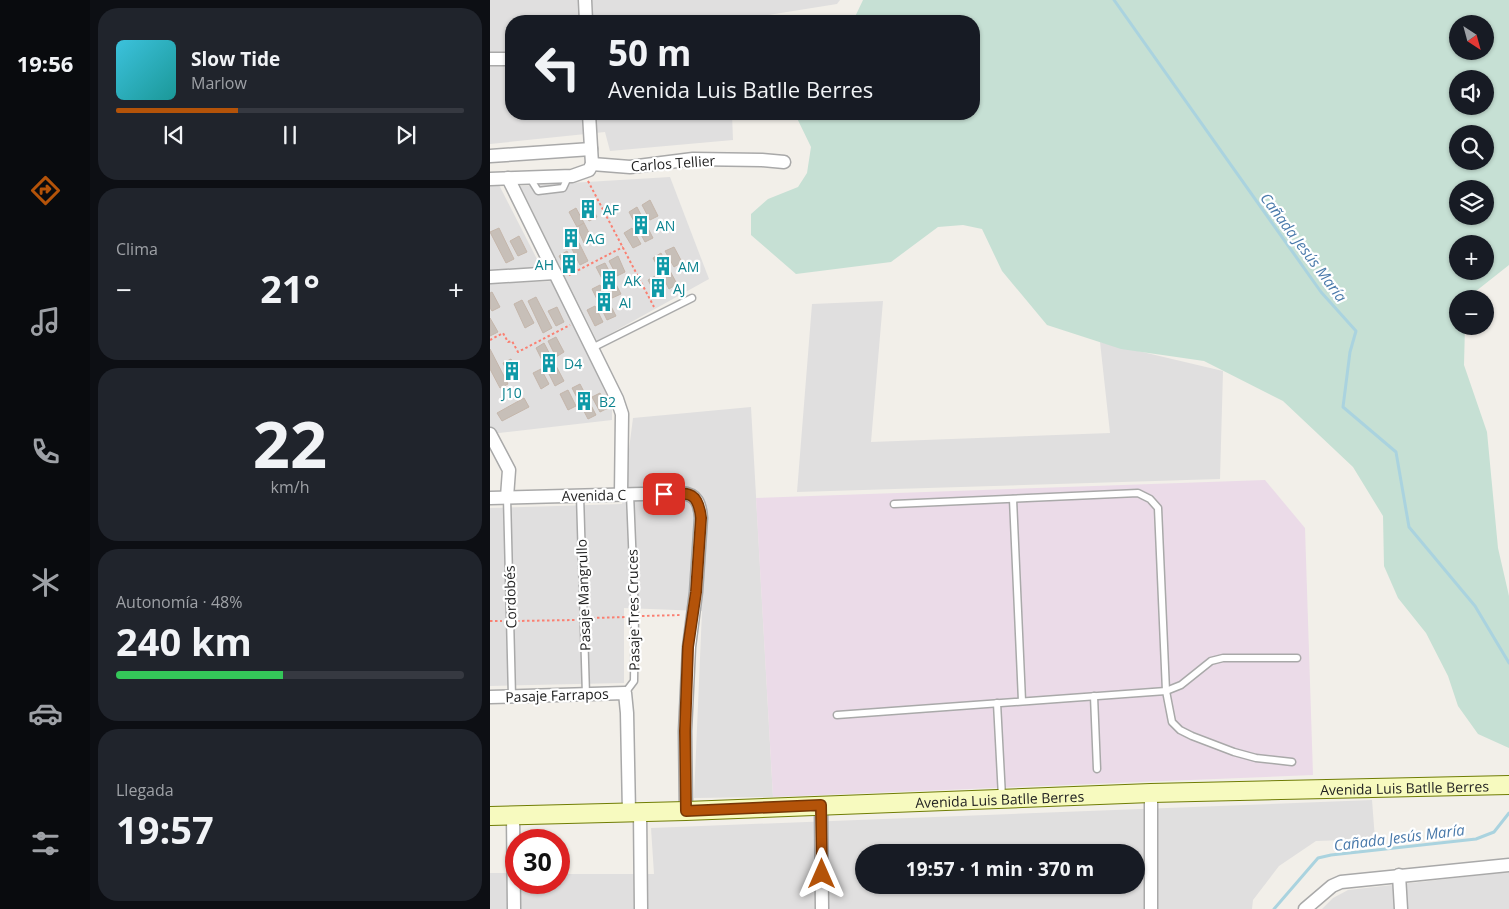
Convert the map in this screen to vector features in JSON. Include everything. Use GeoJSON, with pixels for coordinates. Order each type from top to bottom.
{"type":"FeatureCollection","features":[{"type":"Feature","properties":{"kind":"main road","name":"Avenida Luis Batlle Berres"},"geometry":{"type":"LineString","coordinates":[[490,816],[686,811],[1151,793],[1502,785]]}},
{"type":"Feature","properties":{"kind":"street"},"geometry":{"type":"LineString","coordinates":[[585,0],[586,15]]}},
{"type":"Feature","properties":{"kind":"street"},"geometry":{"type":"LineString","coordinates":[[490,59],[505,60]]}},
{"type":"Feature","properties":{"kind":"street"},"geometry":{"type":"LineString","coordinates":[[588,168],[591,149],[589,120]]}},
{"type":"Feature","properties":{"kind":"street"},"geometry":{"type":"LineString","coordinates":[[490,156],[591,149]]}},
{"type":"Feature","properties":{"kind":"street","name":"Carlos Tellier"},"geometry":{"type":"LineString","coordinates":[[490,179],[568,176],[588,168],[630,167],[693,158],[784,162]]}},
{"type":"Feature","properties":{"kind":"street"},"geometry":{"type":"LineString","coordinates":[[508,178],[617,399],[622,414],[625,494]]}},
{"type":"Feature","properties":{"kind":"street"},"geometry":{"type":"LineString","coordinates":[[490,277],[557,277]]}},
{"type":"Feature","properties":{"kind":"street"},"geometry":{"type":"LineString","coordinates":[[490,434],[509,470],[508,497]]}},
{"type":"Feature","properties":{"kind":"street","name":"Avenida C"},"geometry":{"type":"LineString","coordinates":[[490,498],[689,494],[696,498],[700,507],[701,518],[696,592],[688,647],[685,731],[686,811]]}},
{"type":"Feature","properties":{"kind":"street"},"geometry":{"type":"LineString","coordinates":[[624,693],[641,909]]}},
{"type":"Feature","properties":{"kind":"street","name":"Pasaje Farrapos"},"geometry":{"type":"LineString","coordinates":[[490,697],[624,693]]}},
{"type":"Feature","properties":{"kind":"street"},"geometry":{"type":"LineString","coordinates":[[1151,793],[1151,909]]}},
{"type":"Feature","properties":{"kind":"street"},"geometry":{"type":"LineString","coordinates":[[821,805],[822,909]]}},
{"type":"Feature","properties":{"kind":"street"},"geometry":{"type":"LineString","coordinates":[[513,816],[514,909]]}},
{"type":"Feature","properties":{"kind":"street"},"geometry":{"type":"LineString","coordinates":[[1305,909],[1332,886],[1341,882],[1509,865]]}},
{"type":"Feature","properties":{"kind":"street"},"geometry":{"type":"LineString","coordinates":[[1399,875],[1401,909]]}},
{"type":"Feature","properties":{"kind":"lane"},"geometry":{"type":"LineString","coordinates":[[592,348],[692,298]]}},
{"type":"Feature","properties":{"kind":"lane"},"geometry":{"type":"LineString","coordinates":[[894,504],[1138,493],[1150,499],[1158,508],[1166,691],[1172,722],[1180,730],[1192,736],[1249,756],[1292,762]]}},
{"type":"Feature","properties":{"kind":"lane","name":"Pasaje Tres Cruces"},"geometry":{"type":"LineString","coordinates":[[624,693],[634,681],[634,616],[625,494]]}},
{"type":"Feature","properties":{"kind":"lane","name":"Pasaje Mangrullo"},"geometry":{"type":"LineString","coordinates":[[580,495],[586,695]]}},
{"type":"Feature","properties":{"kind":"lane","name":"Cordobés"},"geometry":{"type":"LineString","coordinates":[[508,497],[512,696]]}},
{"type":"Feature","properties":{"kind":"lane"},"geometry":{"type":"LineString","coordinates":[[1013,499],[1022,702]]}},
{"type":"Feature","properties":{"kind":"lane"},"geometry":{"type":"LineString","coordinates":[[837,715],[1166,691],[1181,684],[1210,661],[1223,658],[1297,658]]}},
{"type":"Feature","properties":{"kind":"lane"},"geometry":{"type":"LineString","coordinates":[[1094,696],[1097,769]]}},
{"type":"Feature","properties":{"kind":"lane"},"geometry":{"type":"LineString","coordinates":[[997,703],[1002,799]]}},
{"type":"Feature","properties":{"kind":"path"},"geometry":{"type":"LineString","coordinates":[[588,168],[623,247],[654,308]]}},
{"type":"Feature","properties":{"kind":"path"},"geometry":{"type":"LineString","coordinates":[[557,277],[623,247]]}},
{"type":"Feature","properties":{"kind":"path"},"geometry":{"type":"LineString","coordinates":[[490,340],[504,333],[508,342],[512,341],[518,352],[579,321]]}},
{"type":"Feature","properties":{"kind":"shaded area"},"geometry":{"type":"Polygon","coordinates":[[[490,0],[840,0],[837,4],[768,15],[505,15],[505,120],[732,120],[733,140],[610,151],[605,132],[490,144],[490,0]]]}},
{"type":"Feature","properties":{"kind":"shaded area"},"geometry":{"type":"Polygon","coordinates":[[[670,177],[709,279],[597,341],[520,186],[670,177]]]}},
{"type":"Feature","properties":{"kind":"shaded area"},"geometry":{"type":"Polygon","coordinates":[[[490,185],[499,185],[542,269],[490,271],[490,185]]]}},
{"type":"Feature","properties":{"kind":"shaded area"},"geometry":{"type":"Polygon","coordinates":[[[553,281],[612,406],[612,420],[490,434],[490,284],[553,281]]]}},
{"type":"Feature","properties":{"kind":"shaded area"},"geometry":{"type":"Polygon","coordinates":[[[883,301],[871,442],[1110,433],[1100,342],[1223,371],[1220,479],[797,492],[812,304],[883,301]]]}},
{"type":"Feature","properties":{"kind":"shaded area"},"geometry":{"type":"Polygon","coordinates":[[[751,407],[773,797],[694,798],[702,611],[624,608],[624,683],[490,686],[490,508],[622,504],[633,418],[751,407]]]}},
{"type":"Feature","properties":{"kind":"shaded area"},"geometry":{"type":"Polygon","coordinates":[[[1265,480],[1305,528],[1313,775],[773,797],[756,498],[1265,480]]]}},
{"type":"Feature","properties":{"kind":"shaded area"},"geometry":{"type":"Polygon","coordinates":[[[1372,800],[1375,839],[1316,841],[1279,866],[1253,900],[1252,909],[490,909],[490,873],[505,873],[505,894],[570,894],[570,874],[654,874],[651,828],[1372,800]]]}},
{"type":"Feature","properties":{"kind":"shaded area"},"geometry":{"type":"Polygon","coordinates":[[[1509,872],[1509,909],[1322,909],[1333,898],[1348,890],[1509,872]]]}},
{"type":"Feature","properties":{"kind":"green space"},"geometry":{"type":"Polygon","coordinates":[[[863,0],[1509,0],[1509,265],[1494,277],[1494,235],[1449,235],[1449,280],[1490,280],[1477,290],[1449,290],[1449,335],[1465,335],[1464,365],[1487,432],[1498,548],[1509,596],[1509,748],[1478,734],[1458,706],[1448,676],[1426,633],[1398,598],[1384,566],[1383,516],[1353,467],[1283,401],[1204,361],[1121,349],[1047,325],[1002,271],[982,229],[963,225],[938,227],[891,262],[796,274],[751,235],[751,214],[768,199],[798,187],[807,173],[811,147],[798,120],[980,120],[980,15],[856,15],[863,0]]]}},
{"type":"Feature","properties":{"kind":"building"},"geometry":{"type":"Polygon","coordinates":[[[650,200],[658,216],[650,220],[642,205],[650,200]]]}},
{"type":"Feature","properties":{"kind":"building","name":"AF"},"geometry":{"type":"Polygon","coordinates":[[[589,201],[597,217],[589,221],[581,206],[589,201]]]}},
{"type":"Feature","properties":{"kind":"building","name":"AN"},"geometry":{"type":"Polygon","coordinates":[[[637,207],[653,238],[645,242],[629,212],[637,207]]]}},
{"type":"Feature","properties":{"kind":"building","name":"AF"},"geometry":{"type":"Polygon","coordinates":[[[576,208],[584,223],[577,227],[569,212],[576,208]]]}},
{"type":"Feature","properties":{"kind":"building","name":"AG"},"geometry":{"type":"Polygon","coordinates":[[[584,223],[592,239],[584,243],[577,227],[584,223]]]}},
{"type":"Feature","properties":{"kind":"building"},"geometry":{"type":"Polygon","coordinates":[[[499,228],[514,259],[506,263],[490,232],[499,228]]]}},
{"type":"Feature","properties":{"kind":"building","name":"AN"},"geometry":{"type":"Polygon","coordinates":[[[632,228],[641,244],[633,248],[624,233],[632,228]]]}},
{"type":"Feature","properties":{"kind":"building","name":"AG"},"geometry":{"type":"Polygon","coordinates":[[[572,230],[580,245],[572,249],[564,234],[572,230]]]}},
{"type":"Feature","properties":{"kind":"building"},"geometry":{"type":"Polygon","coordinates":[[[519,236],[527,252],[518,256],[510,241],[519,236]]]}},
{"type":"Feature","properties":{"kind":"building","name":"AH"},"geometry":{"type":"Polygon","coordinates":[[[580,245],[588,261],[580,265],[572,249],[580,245]]]}},
{"type":"Feature","properties":{"kind":"building","name":"AM"},"geometry":{"type":"Polygon","coordinates":[[[674,247],[682,262],[674,267],[665,251],[674,247]]]}},
{"type":"Feature","properties":{"kind":"building","name":"AH"},"geometry":{"type":"Polygon","coordinates":[[[567,251],[575,267],[567,271],[559,256],[567,251]]]}},
{"type":"Feature","properties":{"kind":"building","name":"AM"},"geometry":{"type":"Polygon","coordinates":[[[661,253],[669,269],[661,273],[653,258],[661,253]]]}},
{"type":"Feature","properties":{"kind":"building","name":"AK"},"geometry":{"type":"Polygon","coordinates":[[[618,256],[625,272],[617,276],[609,261],[618,256]]]}},
{"type":"Feature","properties":{"kind":"building","name":"AK"},"geometry":{"type":"Polygon","coordinates":[[[605,263],[621,294],[612,298],[596,267],[605,263]]]}},
{"type":"Feature","properties":{"kind":"building","name":"AJ"},"geometry":{"type":"Polygon","coordinates":[[[669,269],[677,284],[669,289],[661,273],[669,269]]]}},
{"type":"Feature","properties":{"kind":"building","name":"AJ"},"geometry":{"type":"Polygon","coordinates":[[[657,275],[665,291],[656,295],[648,280],[657,275]]]}},
{"type":"Feature","properties":{"kind":"building","name":"AI"},"geometry":{"type":"Polygon","coordinates":[[[600,285],[616,316],[607,320],[592,289],[600,285]]]}},
{"type":"Feature","properties":{"kind":"building"},"geometry":{"type":"Polygon","coordinates":[[[492,292],[500,307],[492,311],[490,308],[490,293],[492,292]]]}},
{"type":"Feature","properties":{"kind":"building"},"geometry":{"type":"Polygon","coordinates":[[[536,297],[552,328],[543,333],[528,301],[536,297]]]}},
{"type":"Feature","properties":{"kind":"building"},"geometry":{"type":"Polygon","coordinates":[[[522,300],[534,323],[525,328],[514,304],[522,300]]]}},
{"type":"Feature","properties":{"kind":"building","name":"AI"},"geometry":{"type":"Polygon","coordinates":[[[595,306],[603,322],[595,326],[587,310],[595,306]]]}},
{"type":"Feature","properties":{"kind":"building"},"geometry":{"type":"Polygon","coordinates":[[[557,307],[564,322],[556,326],[548,311],[557,307]]]}},
{"type":"Feature","properties":{"kind":"building"},"geometry":{"type":"Polygon","coordinates":[[[490,318],[498,332],[490,336],[490,318]]]}},
{"type":"Feature","properties":{"kind":"building","name":"D4"},"geometry":{"type":"Polygon","coordinates":[[[556,337],[564,352],[556,357],[548,341],[556,337]]]}},
{"type":"Feature","properties":{"kind":"building","name":"D4"},"geometry":{"type":"Polygon","coordinates":[[[544,343],[564,381],[555,386],[536,348],[544,343]]]}},
{"type":"Feature","properties":{"kind":"building"},"geometry":{"type":"Polygon","coordinates":[[[490,349],[508,384],[500,388],[490,369],[490,349]]]}},
{"type":"Feature","properties":{"kind":"building","name":"J10"},"geometry":{"type":"Polygon","coordinates":[[[511,359],[519,374],[511,379],[503,363],[511,359]]]}},
{"type":"Feature","properties":{"kind":"building"},"geometry":{"type":"Polygon","coordinates":[[[541,369],[549,384],[541,389],[533,373],[541,369]]]}},
{"type":"Feature","properties":{"kind":"building","name":"B2"},"geometry":{"type":"Polygon","coordinates":[[[580,384],[596,415],[588,419],[572,388],[580,384]]]}},
{"type":"Feature","properties":{"kind":"building","name":"B2"},"geometry":{"type":"Polygon","coordinates":[[[568,390],[576,406],[568,410],[560,394],[568,390]]]}},
{"type":"Feature","properties":{"kind":"building"},"geometry":{"type":"Polygon","coordinates":[[[600,393],[608,408],[600,412],[592,397],[600,393]]]}},
{"type":"Feature","properties":{"kind":"building"},"geometry":{"type":"Polygon","coordinates":[[[524,398],[529,407],[502,421],[497,413],[524,398]]]}},
{"type":"Feature","properties":{"kind":"waterway","name":"Cañada Jesús María"},"geometry":{"type":"LineString","coordinates":[[1114,0],[1321,292],[1356,331],[1350,352],[1343,407],[1396,452],[1409,527],[1475,606],[1509,663]]}},
{"type":"Feature","properties":{"kind":"waterway","name":"Cañada Jesús María"},"geometry":{"type":"LineString","coordinates":[[1274,909],[1318,858],[1476,839],[1494,832],[1509,813]]}},
{"type":"Feature","properties":{"kind":"place","name":"AF"},"geometry":{"type":"Point","coordinates":[588,209]}},
{"type":"Feature","properties":{"kind":"place","name":"AN"},"geometry":{"type":"Point","coordinates":[641,225]}},
{"type":"Feature","properties":{"kind":"place","name":"AG"},"geometry":{"type":"Point","coordinates":[571,238]}},
{"type":"Feature","properties":{"kind":"place","name":"AH"},"geometry":{"type":"Point","coordinates":[569,264]}},
{"type":"Feature","properties":{"kind":"place","name":"AM"},"geometry":{"type":"Point","coordinates":[663,266]}},
{"type":"Feature","properties":{"kind":"place","name":"AK"},"geometry":{"type":"Point","coordinates":[609,280]}},
{"type":"Feature","properties":{"kind":"place","name":"AJ"},"geometry":{"type":"Point","coordinates":[658,288]}},
{"type":"Feature","properties":{"kind":"place","name":"AI"},"geometry":{"type":"Point","coordinates":[604,302]}},
{"type":"Feature","properties":{"kind":"place","name":"D4"},"geometry":{"type":"Point","coordinates":[549,363]}},
{"type":"Feature","properties":{"kind":"place","name":"J10"},"geometry":{"type":"Point","coordinates":[512,371]}},
{"type":"Feature","properties":{"kind":"place","name":"B2"},"geometry":{"type":"Point","coordinates":[584,401]}},
{"type":"Feature","properties":{"kind":"route"},"geometry":{"type":"LineString","coordinates":[[664,494],[689,494],[696,498],[700,507],[701,518],[696,592],[688,647],[685,731],[686,811],[821,805],[822,874]]}}]}
